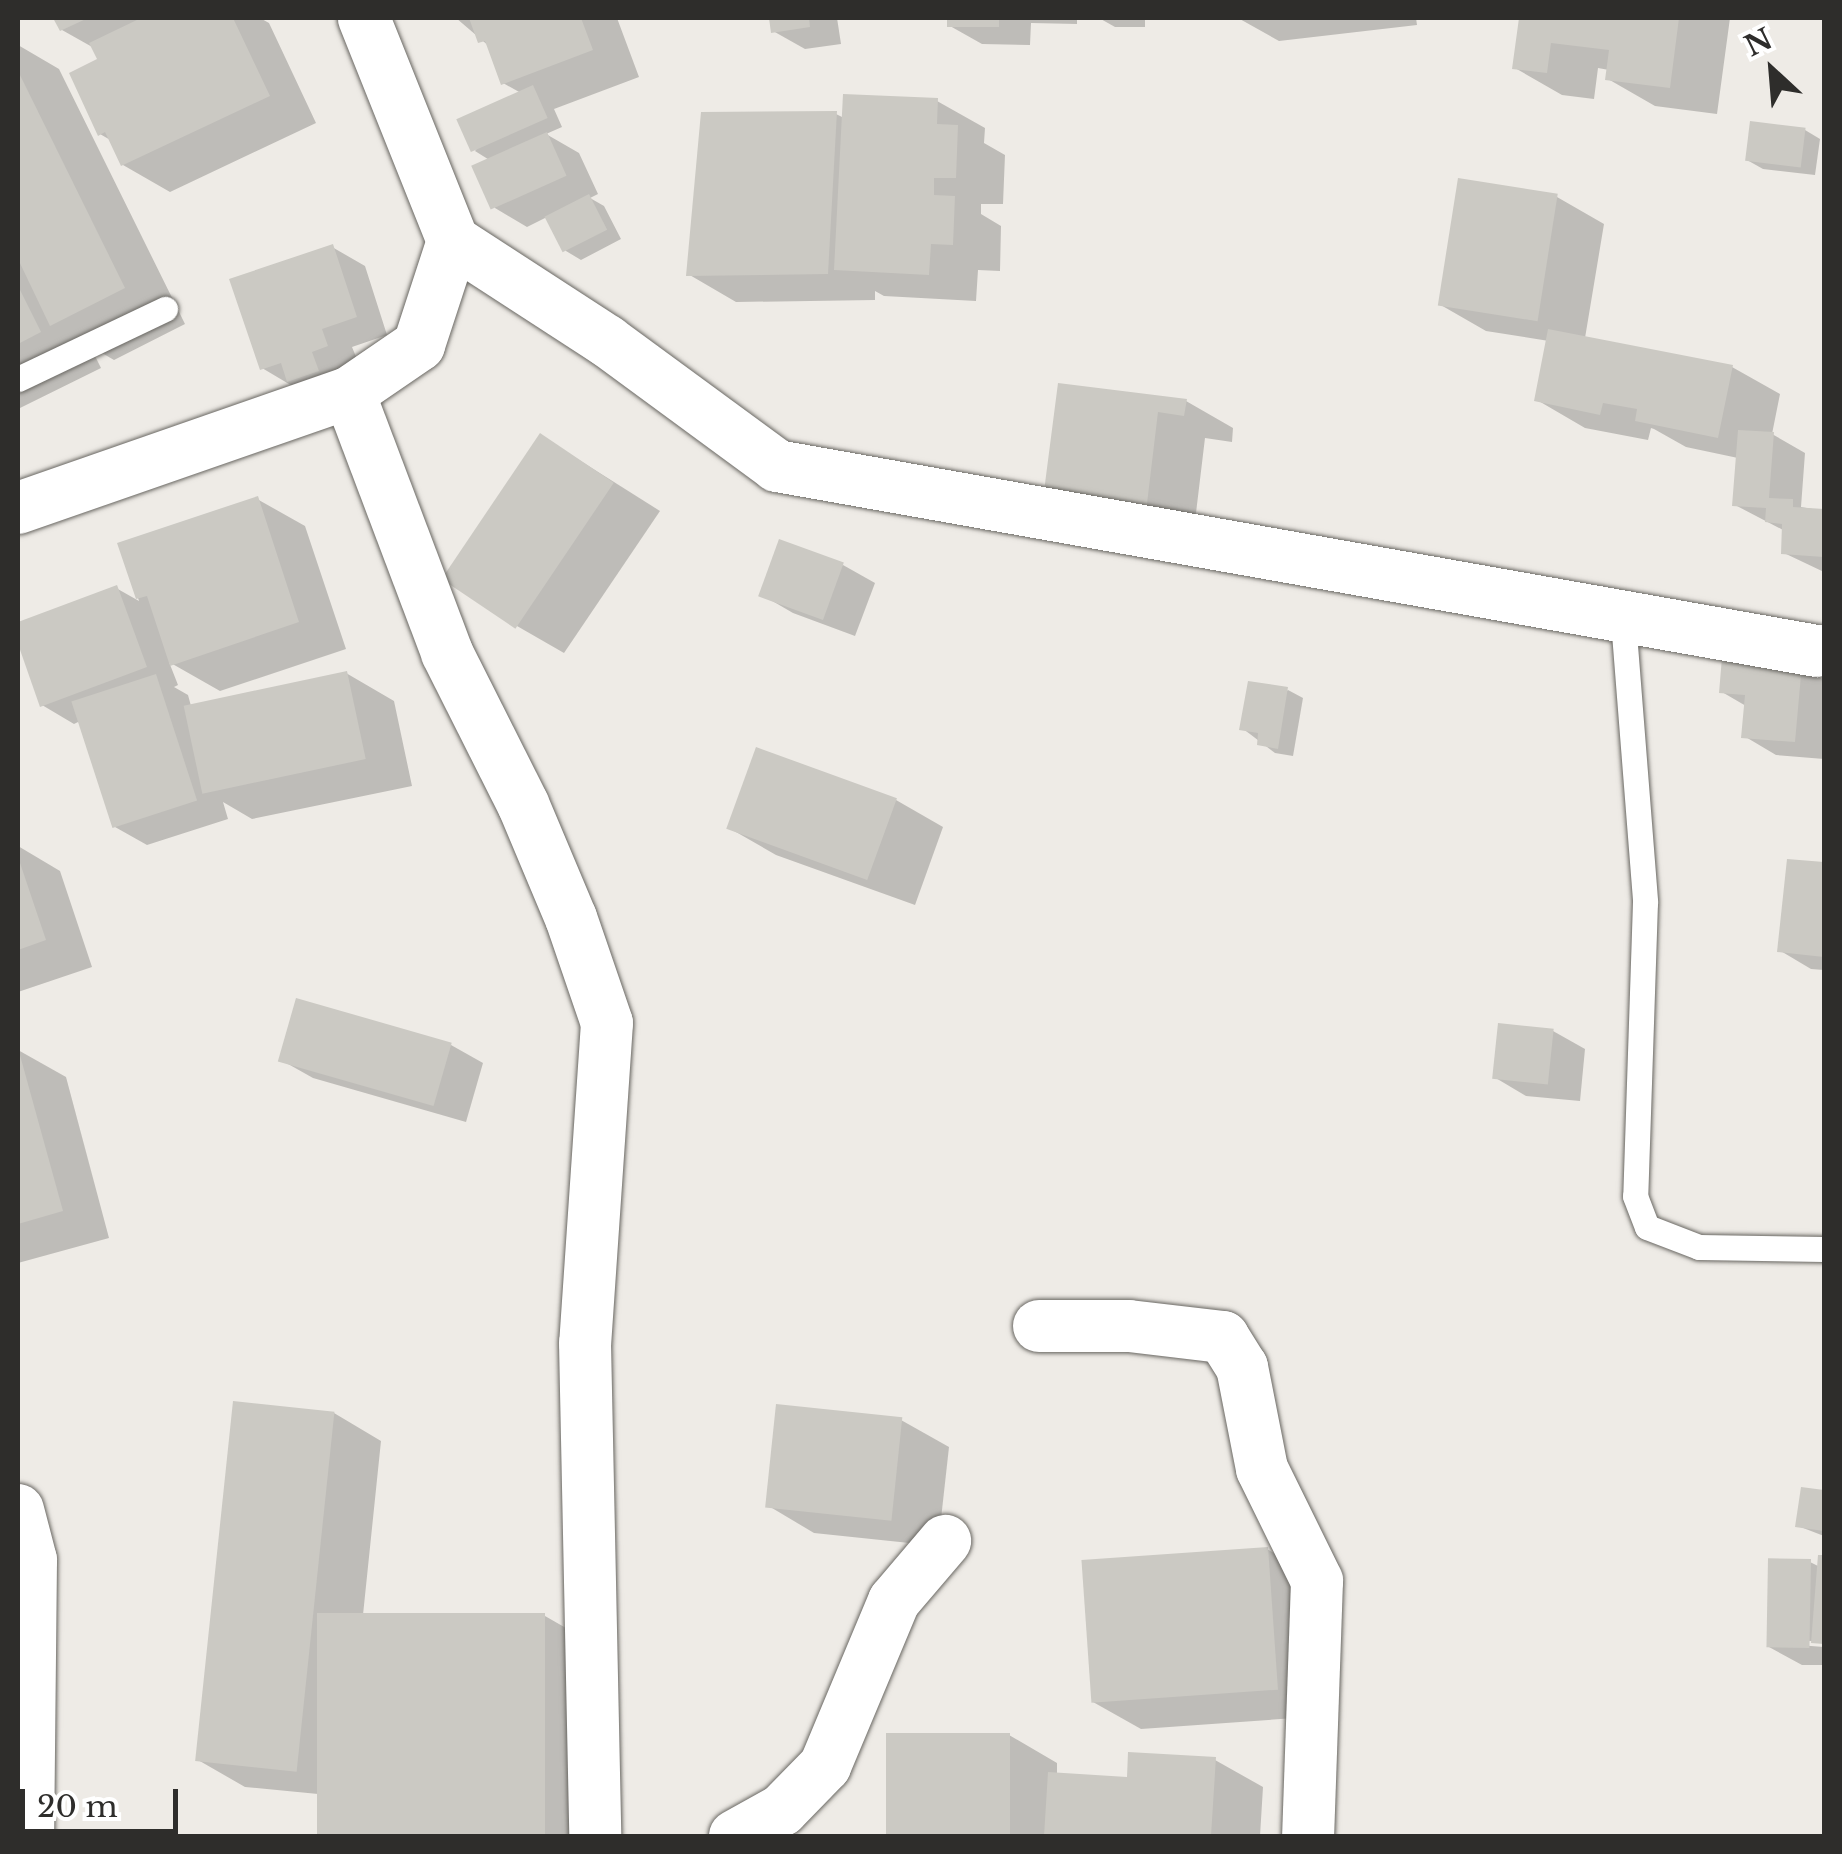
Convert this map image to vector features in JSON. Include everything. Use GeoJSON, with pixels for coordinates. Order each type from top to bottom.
{"type":"FeatureCollection","features":[{"type":"Feature","properties":{"kind":"street"},"geometry":{"type":"LineString","coordinates":[[364,18],[452,241],[607,341],[777,466],[1816,652]]}},
{"type":"Feature","properties":{"kind":"street"},"geometry":{"type":"LineString","coordinates":[[18,508],[349,393],[420,344],[452,241]]}},
{"type":"Feature","properties":{"kind":"street"},"geometry":{"type":"LineString","coordinates":[[349,393],[446,653],[524,804],[571,918],[606,1022],[585,1343],[609,1835]]}},
{"type":"Feature","properties":{"kind":"street"},"geometry":{"type":"LineString","coordinates":[[1039,1326],[1129,1326],[1223,1337],[1242,1366],[1262,1469],[1317,1581],[1308,1836]]}},
{"type":"Feature","properties":{"kind":"street"},"geometry":{"type":"LineString","coordinates":[[18,1510],[31,1560],[28,1836]]}},
{"type":"Feature","properties":{"kind":"street"},"geometry":{"type":"LineString","coordinates":[[735,1836],[782,1810],[825,1766],[894,1602],[945,1541]]}},
{"type":"Feature","properties":{"kind":"lane"},"geometry":{"type":"LineString","coordinates":[[18,379],[165,309]]}},
{"type":"Feature","properties":{"kind":"lane"},"geometry":{"type":"LineString","coordinates":[[1623,620],[1646,902],[1635,1196],[1647,1226],[1700,1247],[1824,1248]]}},
{"type":"Feature","properties":{"kind":"building"},"geometry":{"type":"Polygon","coordinates":[[[53,18],[88,18],[60,31],[53,18]]]}},
{"type":"Feature","properties":{"kind":"building"},"geometry":{"type":"Polygon","coordinates":[[[141,18],[233,18],[270,96],[121,166],[105,132],[98,136],[69,73],[97,59],[89,43],[141,18]]]}},
{"type":"Feature","properties":{"kind":"building"},"geometry":{"type":"Polygon","coordinates":[[[469,18],[581,18],[593,50],[501,85],[485,41],[478,43],[469,18]]]}},
{"type":"Feature","properties":{"kind":"building"},"geometry":{"type":"Polygon","coordinates":[[[769,18],[809,18],[810,27],[771,33],[769,18]]]}},
{"type":"Feature","properties":{"kind":"building"},"geometry":{"type":"Polygon","coordinates":[[[947,18],[999,18],[999,27],[947,27],[947,18]]]}},
{"type":"Feature","properties":{"kind":"building"},"geometry":{"type":"Polygon","coordinates":[[[1519,18],[1679,18],[1670,88],[1605,80],[1609,50],[1551,43],[1547,73],[1512,69],[1519,18]]]}},
{"type":"Feature","properties":{"kind":"building"},"geometry":{"type":"Polygon","coordinates":[[[18,71],[125,288],[50,326],[18,259],[18,71]]]}},
{"type":"Feature","properties":{"kind":"building"},"geometry":{"type":"Polygon","coordinates":[[[533,85],[548,118],[471,152],[456,119],[533,85]]]}},
{"type":"Feature","properties":{"kind":"building"},"geometry":{"type":"Polygon","coordinates":[[[843,94],[938,98],[937,124],[958,125],[956,178],[934,178],[934,195],[955,196],[953,245],[931,244],[929,275],[834,270],[843,94]]]}},
{"type":"Feature","properties":{"kind":"building"},"geometry":{"type":"Polygon","coordinates":[[[837,111],[828,274],[686,276],[701,112],[837,111]]]}},
{"type":"Feature","properties":{"kind":"building"},"geometry":{"type":"Polygon","coordinates":[[[1750,121],[1806,128],[1801,168],[1745,161],[1750,121]]]}},
{"type":"Feature","properties":{"kind":"building"},"geometry":{"type":"Polygon","coordinates":[[[547,132],[567,176],[491,210],[471,166],[547,132]]]}},
{"type":"Feature","properties":{"kind":"building"},"geometry":{"type":"Polygon","coordinates":[[[1458,178],[1558,194],[1538,321],[1438,305],[1458,178]]]}},
{"type":"Feature","properties":{"kind":"building"},"geometry":{"type":"Polygon","coordinates":[[[589,194],[607,230],[563,252],[544,217],[589,194]]]}},
{"type":"Feature","properties":{"kind":"building"},"geometry":{"type":"Polygon","coordinates":[[[333,244],[357,317],[322,329],[328,346],[312,352],[319,371],[287,382],[281,363],[260,370],[229,279],[333,244]]]}},
{"type":"Feature","properties":{"kind":"building"},"geometry":{"type":"Polygon","coordinates":[[[18,286],[41,332],[18,344],[18,286]]]}},
{"type":"Feature","properties":{"kind":"building"},"geometry":{"type":"Polygon","coordinates":[[[1548,329],[1733,365],[1718,438],[1635,421],[1637,409],[1603,403],[1600,415],[1534,401],[1548,329]]]}},
{"type":"Feature","properties":{"kind":"building"},"geometry":{"type":"Polygon","coordinates":[[[1058,383],[1187,399],[1184,416],[1158,412],[1146,512],[1043,499],[1058,383]]]}},
{"type":"Feature","properties":{"kind":"building"},"geometry":{"type":"Polygon","coordinates":[[[1738,430],[1774,432],[1769,498],[1793,499],[1793,507],[1824,509],[1824,557],[1781,554],[1782,524],[1765,522],[1766,508],[1732,506],[1738,430]]]}},
{"type":"Feature","properties":{"kind":"building"},"geometry":{"type":"Polygon","coordinates":[[[540,433],[614,483],[515,629],[442,579],[540,433]]]}},
{"type":"Feature","properties":{"kind":"building"},"geometry":{"type":"Polygon","coordinates":[[[258,496],[299,622],[170,666],[147,596],[136,599],[117,543],[258,496]]]}},
{"type":"Feature","properties":{"kind":"building"},"geometry":{"type":"Polygon","coordinates":[[[779,539],[844,563],[823,620],[758,596],[779,539]]]}},
{"type":"Feature","properties":{"kind":"building"},"geometry":{"type":"Polygon","coordinates":[[[117,585],[147,667],[40,707],[18,644],[18,622],[117,585]]]}},
{"type":"Feature","properties":{"kind":"building"},"geometry":{"type":"Polygon","coordinates":[[[1722,657],[1802,664],[1795,742],[1741,738],[1745,695],[1719,693],[1722,657]]]}},
{"type":"Feature","properties":{"kind":"building"},"geometry":{"type":"Polygon","coordinates":[[[347,671],[366,759],[202,794],[184,706],[347,671]]]}},
{"type":"Feature","properties":{"kind":"building"},"geometry":{"type":"Polygon","coordinates":[[[156,674],[197,800],[112,828],[71,702],[156,674]]]}},
{"type":"Feature","properties":{"kind":"building"},"geometry":{"type":"Polygon","coordinates":[[[1248,681],[1288,687],[1278,749],[1257,745],[1258,733],[1239,730],[1248,681]]]}},
{"type":"Feature","properties":{"kind":"building"},"geometry":{"type":"Polygon","coordinates":[[[756,747],[897,798],[867,880],[726,829],[756,747]]]}},
{"type":"Feature","properties":{"kind":"building"},"geometry":{"type":"Polygon","coordinates":[[[18,857],[46,940],[18,950],[18,857]]]}},
{"type":"Feature","properties":{"kind":"building"},"geometry":{"type":"Polygon","coordinates":[[[1787,859],[1824,862],[1824,957],[1777,952],[1787,859]]]}},
{"type":"Feature","properties":{"kind":"building"},"geometry":{"type":"Polygon","coordinates":[[[296,998],[452,1043],[434,1106],[278,1061],[296,998]]]}},
{"type":"Feature","properties":{"kind":"building"},"geometry":{"type":"Polygon","coordinates":[[[1498,1023],[1554,1029],[1548,1085],[1492,1079],[1498,1023]]]}},
{"type":"Feature","properties":{"kind":"building"},"geometry":{"type":"Polygon","coordinates":[[[18,1048],[63,1211],[18,1224],[18,1048]]]}},
{"type":"Feature","properties":{"kind":"building"},"geometry":{"type":"Polygon","coordinates":[[[233,1401],[334,1412],[297,1772],[195,1761],[233,1401]]]}},
{"type":"Feature","properties":{"kind":"building"},"geometry":{"type":"Polygon","coordinates":[[[776,1404],[902,1417],[891,1521],[765,1507],[776,1404]]]}},
{"type":"Feature","properties":{"kind":"building"},"geometry":{"type":"Polygon","coordinates":[[[1801,1487],[1824,1490],[1824,1531],[1795,1527],[1801,1487]]]}},
{"type":"Feature","properties":{"kind":"building"},"geometry":{"type":"Polygon","coordinates":[[[1268,1547],[1278,1690],[1091,1703],[1081,1560],[1268,1547]]]}},
{"type":"Feature","properties":{"kind":"building"},"geometry":{"type":"Polygon","coordinates":[[[1818,1555],[1824,1555],[1824,1644],[1811,1643],[1818,1555]]]}},
{"type":"Feature","properties":{"kind":"building"},"geometry":{"type":"Polygon","coordinates":[[[1768,1558],[1811,1559],[1809,1648],[1766,1647],[1768,1558]]]}},
{"type":"Feature","properties":{"kind":"building"},"geometry":{"type":"Polygon","coordinates":[[[317,1613],[545,1613],[545,1836],[317,1836],[317,1613]]]}},
{"type":"Feature","properties":{"kind":"building"},"geometry":{"type":"Polygon","coordinates":[[[886,1733],[1010,1733],[1010,1836],[886,1836],[886,1733]]]}},
{"type":"Feature","properties":{"kind":"building"},"geometry":{"type":"Polygon","coordinates":[[[1128,1752],[1216,1757],[1211,1836],[1044,1836],[1048,1772],[1127,1777],[1128,1752]]]}}]}
